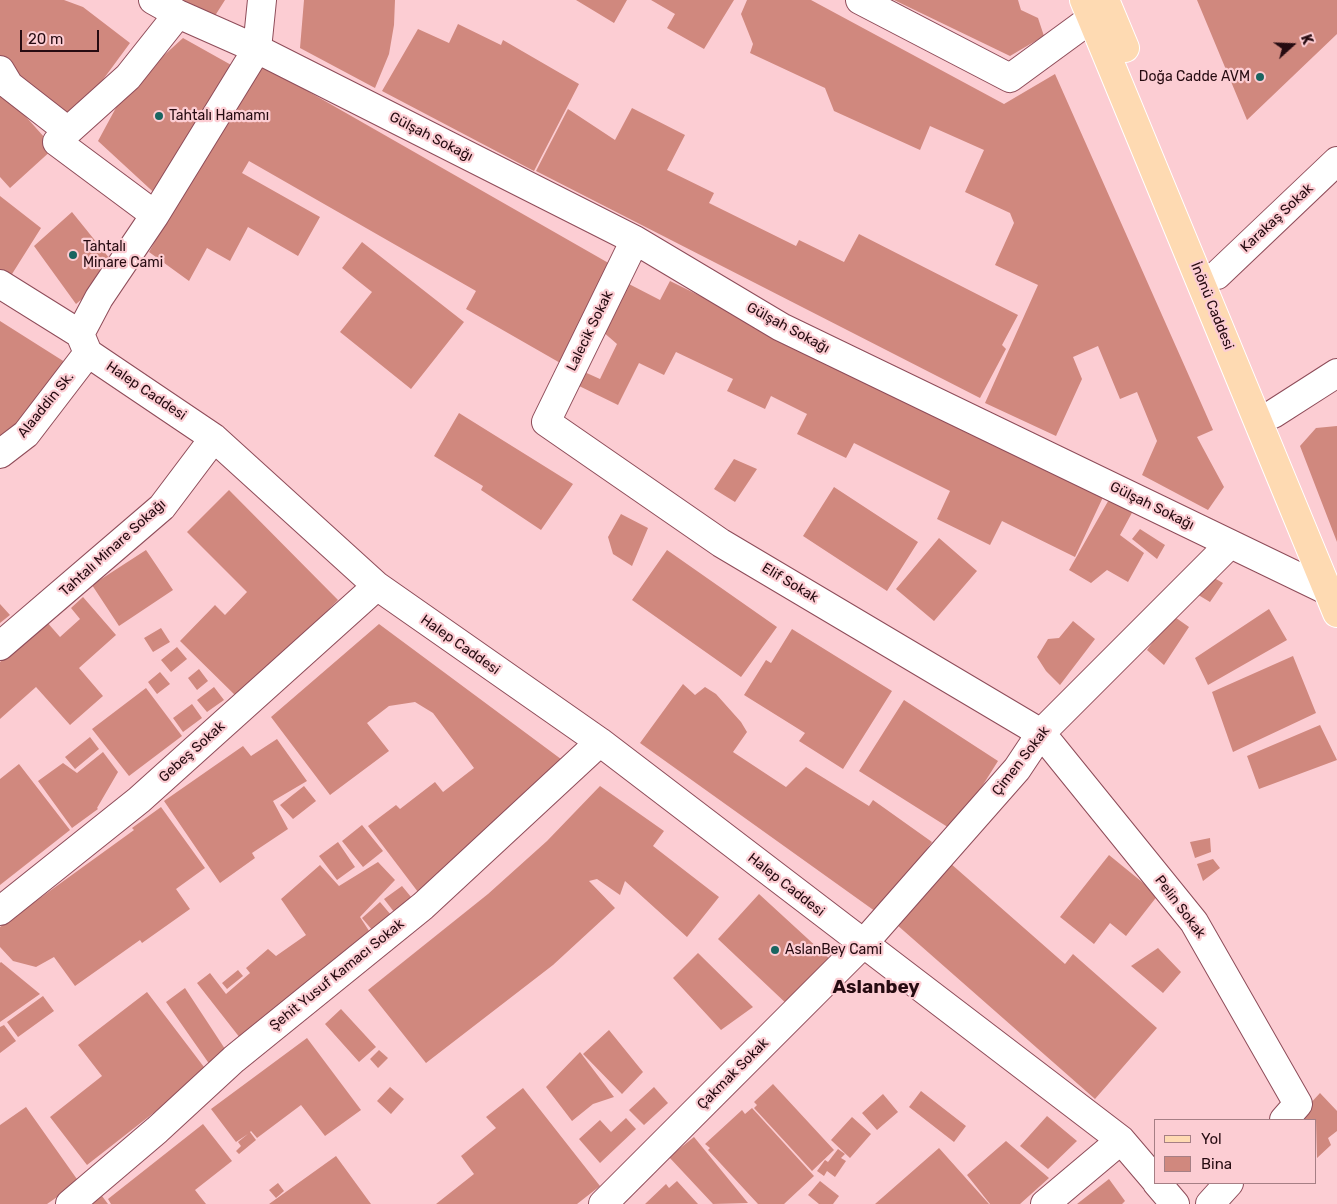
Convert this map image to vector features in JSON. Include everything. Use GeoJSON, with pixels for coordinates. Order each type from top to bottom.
{"type":"FeatureCollection","features":[{"type":"Feature","properties":{"kind":"main road","name":"İnönü Caddesi"},"geometry":{"type":"LineString","coordinates":[[1094,6],[1217,275],[1273,414],[1334,592]]}},
{"type":"Feature","properties":{"kind":"main road","name":"İnönü Caddesi"},"geometry":{"type":"LineString","coordinates":[[1094,6],[1334,592]]}},
{"type":"Feature","properties":{"kind":"street","name":"Gülşah Sokağı"},"geometry":{"type":"LineString","coordinates":[[153,0],[178,14],[256,49],[635,240],[782,327],[1230,544],[1334,592]]}},
{"type":"Feature","properties":{"kind":"street"},"geometry":{"type":"LineString","coordinates":[[84,344],[99,298],[155,215],[256,49],[262,0]]}},
{"type":"Feature","properties":{"kind":"street"},"geometry":{"type":"LineString","coordinates":[[860,0],[1010,78],[1094,6]]}},
{"type":"Feature","properties":{"kind":"street"},"geometry":{"type":"LineString","coordinates":[[155,215],[57,142],[128,77],[178,14]]}},
{"type":"Feature","properties":{"kind":"street"},"geometry":{"type":"LineString","coordinates":[[0,70],[9,85],[68,131]]}},
{"type":"Feature","properties":{"kind":"street","name":"Karakaş Sokak"},"geometry":{"type":"LineString","coordinates":[[1217,275],[1337,161]]}},
{"type":"Feature","properties":{"kind":"street","name":"Lalecik Sokak"},"geometry":{"type":"LineString","coordinates":[[546,422],[635,240]]}},
{"type":"Feature","properties":{"kind":"street","name":"Halep Caddesi"},"geometry":{"type":"LineString","coordinates":[[0,284],[214,438],[377,586],[600,742],[1121,1140],[1154,1180]]}},
{"type":"Feature","properties":{"kind":"street","name":"Alaaddin Sk."},"geometry":{"type":"LineString","coordinates":[[0,454],[26,434],[84,344]]}},
{"type":"Feature","properties":{"kind":"street"},"geometry":{"type":"LineString","coordinates":[[1273,414],[1337,373]]}},
{"type":"Feature","properties":{"kind":"street","name":"Elif Sokak"},"geometry":{"type":"LineString","coordinates":[[546,422],[721,543],[1041,733]]}},
{"type":"Feature","properties":{"kind":"street","name":"Tahtalı Minare Sokağı"},"geometry":{"type":"LineString","coordinates":[[0,646],[162,507],[214,438]]}},
{"type":"Feature","properties":{"kind":"street","name":"Çimen Sokak"},"geometry":{"type":"LineString","coordinates":[[863,944],[1017,769],[1041,733],[1230,544]]}},
{"type":"Feature","properties":{"kind":"street","name":"Gebeş Sokak"},"geometry":{"type":"LineString","coordinates":[[0,911],[139,800],[377,586]]}},
{"type":"Feature","properties":{"kind":"street","name":"Pelin Sokak"},"geometry":{"type":"LineString","coordinates":[[1041,733],[1194,922],[1298,1104],[1285,1119]]}},
{"type":"Feature","properties":{"kind":"street","name":"Şehit Yusuf Kamacı Sokak"},"geometry":{"type":"LineString","coordinates":[[70,1204],[157,1130],[234,1059],[423,906],[600,742]]}},
{"type":"Feature","properties":{"kind":"street","name":"Çakmak Sokak"},"geometry":{"type":"LineString","coordinates":[[603,1204],[863,944]]}},
{"type":"Feature","properties":{"kind":"street"},"geometry":{"type":"LineString","coordinates":[[1045,1204],[1121,1140]]}},
{"type":"Feature","properties":{"kind":"street","name":"Halep Caddesi"},"geometry":{"type":"LineString","coordinates":[[1158,1184],[1175,1204]]}},
{"type":"Feature","properties":{"kind":"street"},"geometry":{"type":"LineString","coordinates":[[1210,1204],[1227,1184]]}},
{"type":"Feature","properties":{"kind":"building"},"geometry":{"type":"Polygon","coordinates":[[[0,0],[64,0],[83,7],[130,43],[102,81],[69,118],[19,81],[0,57],[0,0]]]}},
{"type":"Feature","properties":{"kind":"building"},"geometry":{"type":"Polygon","coordinates":[[[176,0],[225,0],[211,22],[176,0]]]}},
{"type":"Feature","properties":{"kind":"building"},"geometry":{"type":"Polygon","coordinates":[[[304,0],[395,0],[394,25],[389,54],[375,88],[300,48],[304,0]]]}},
{"type":"Feature","properties":{"kind":"building"},"geometry":{"type":"Polygon","coordinates":[[[576,0],[627,0],[614,23],[576,0]]]}},
{"type":"Feature","properties":{"kind":"building"},"geometry":{"type":"Polygon","coordinates":[[[651,0],[734,0],[704,49],[667,28],[675,14],[651,0]]]}},
{"type":"Feature","properties":{"kind":"building"},"geometry":{"type":"Polygon","coordinates":[[[747,0],[811,0],[1004,104],[1055,74],[1213,430],[1197,437],[1224,487],[1208,510],[1142,475],[1157,441],[1137,392],[1120,399],[1098,346],[1073,357],[1082,379],[1056,436],[985,403],[1038,285],[995,265],[1014,223],[1010,213],[965,192],[984,150],[930,126],[920,150],[834,111],[825,88],[750,53],[753,44],[741,14],[747,0]]]}},
{"type":"Feature","properties":{"kind":"building"},"geometry":{"type":"Polygon","coordinates":[[[894,0],[1018,0],[1021,10],[1038,18],[1044,36],[1010,56],[894,0]]]}},
{"type":"Feature","properties":{"kind":"building","name":"Doğa Cadde AVM"},"geometry":{"type":"Polygon","coordinates":[[[1197,0],[1337,0],[1337,34],[1247,120],[1197,0]]]}},
{"type":"Feature","properties":{"kind":"building"},"geometry":{"type":"Polygon","coordinates":[[[458,24],[501,45],[503,40],[579,84],[534,171],[382,91],[418,29],[449,43],[458,24]]]}},
{"type":"Feature","properties":{"kind":"building","name":"Tahtalı Hamamı"},"geometry":{"type":"Polygon","coordinates":[[[183,38],[233,66],[162,200],[98,141],[125,91],[183,38]]]}},
{"type":"Feature","properties":{"kind":"building"},"geometry":{"type":"Polygon","coordinates":[[[255,61],[612,265],[582,316],[588,320],[562,364],[466,309],[476,291],[249,161],[242,173],[320,217],[298,256],[248,227],[230,261],[207,248],[189,281],[149,252],[255,61]]]}},
{"type":"Feature","properties":{"kind":"building"},"geometry":{"type":"Polygon","coordinates":[[[0,88],[54,148],[10,188],[0,177],[0,88]]]}},
{"type":"Feature","properties":{"kind":"building"},"geometry":{"type":"Polygon","coordinates":[[[632,108],[685,135],[667,170],[714,193],[709,203],[796,246],[799,240],[844,262],[859,234],[1018,315],[1002,345],[1006,349],[980,398],[536,171],[568,109],[615,140],[632,108]]]}},
{"type":"Feature","properties":{"kind":"building"},"geometry":{"type":"Polygon","coordinates":[[[0,196],[41,228],[7,282],[0,277],[0,196]]]}},
{"type":"Feature","properties":{"kind":"building","name":"Tahtalı Minare Cami"},"geometry":{"type":"Polygon","coordinates":[[[72,212],[114,264],[105,280],[76,304],[34,246],[72,212]]]}},
{"type":"Feature","properties":{"kind":"building"},"geometry":{"type":"Polygon","coordinates":[[[362,242],[464,322],[411,389],[340,332],[372,292],[342,268],[362,242]]]}},
{"type":"Feature","properties":{"kind":"building"},"geometry":{"type":"Polygon","coordinates":[[[670,281],[1104,495],[1075,557],[1002,521],[990,545],[937,519],[950,491],[854,443],[846,458],[797,434],[807,414],[771,396],[765,409],[727,391],[733,379],[676,352],[664,375],[639,363],[618,405],[573,383],[580,370],[600,379],[617,344],[602,331],[627,283],[660,300],[670,281]]]}},
{"type":"Feature","properties":{"kind":"building"},"geometry":{"type":"Polygon","coordinates":[[[0,321],[68,364],[20,425],[0,439],[0,321]]]}},
{"type":"Feature","properties":{"kind":"building"},"geometry":{"type":"Polygon","coordinates":[[[459,413],[573,484],[541,530],[481,490],[483,486],[434,456],[459,413]]]}},
{"type":"Feature","properties":{"kind":"building"},"geometry":{"type":"Polygon","coordinates":[[[1337,426],[1337,542],[1300,446],[1316,428],[1337,426]]]}},
{"type":"Feature","properties":{"kind":"building"},"geometry":{"type":"Polygon","coordinates":[[[734,459],[757,469],[735,502],[714,489],[734,459]]]}},
{"type":"Feature","properties":{"kind":"building"},"geometry":{"type":"Polygon","coordinates":[[[834,487],[918,542],[887,591],[803,536],[834,487]]]}},
{"type":"Feature","properties":{"kind":"building"},"geometry":{"type":"Polygon","coordinates":[[[229,490],[338,600],[240,700],[180,641],[215,605],[225,615],[247,592],[187,532],[229,490]]]}},
{"type":"Feature","properties":{"kind":"building"},"geometry":{"type":"Polygon","coordinates":[[[1111,496],[1134,509],[1120,535],[1144,553],[1128,582],[1107,570],[1091,583],[1069,570],[1111,496]]]}},
{"type":"Feature","properties":{"kind":"building"},"geometry":{"type":"Polygon","coordinates":[[[621,514],[648,528],[632,566],[613,554],[608,537],[621,514]]]}},
{"type":"Feature","properties":{"kind":"building"},"geometry":{"type":"Polygon","coordinates":[[[1140,529],[1165,545],[1157,559],[1132,539],[1140,529]]]}},
{"type":"Feature","properties":{"kind":"building"},"geometry":{"type":"Polygon","coordinates":[[[939,538],[977,571],[934,621],[896,589],[939,538]]]}},
{"type":"Feature","properties":{"kind":"building"},"geometry":{"type":"Polygon","coordinates":[[[146,550],[173,590],[119,626],[92,585],[146,550]]]}},
{"type":"Feature","properties":{"kind":"building"},"geometry":{"type":"Polygon","coordinates":[[[667,550],[777,627],[741,677],[632,600],[667,550]]]}},
{"type":"Feature","properties":{"kind":"building"},"geometry":{"type":"Polygon","coordinates":[[[1200,570],[1223,583],[1210,602],[1190,590],[1200,570]]]}},
{"type":"Feature","properties":{"kind":"building"},"geometry":{"type":"Polygon","coordinates":[[[83,597],[116,635],[79,668],[103,696],[70,725],[36,687],[0,719],[0,662],[46,621],[60,637],[80,619],[71,608],[83,597]]]}},
{"type":"Feature","properties":{"kind":"building"},"geometry":{"type":"Polygon","coordinates":[[[0,604],[10,615],[0,623],[0,604]]]}},
{"type":"Feature","properties":{"kind":"building"},"geometry":{"type":"Polygon","coordinates":[[[1269,609],[1287,640],[1208,685],[1195,658],[1269,609]]]}},
{"type":"Feature","properties":{"kind":"building"},"geometry":{"type":"Polygon","coordinates":[[[1172,615],[1189,627],[1164,665],[1147,650],[1172,615]]]}},
{"type":"Feature","properties":{"kind":"building"},"geometry":{"type":"Polygon","coordinates":[[[1073,621],[1095,639],[1060,685],[1046,671],[1037,657],[1048,639],[1059,638],[1073,621]]]}},
{"type":"Feature","properties":{"kind":"building"},"geometry":{"type":"Polygon","coordinates":[[[379,624],[569,765],[421,896],[368,826],[396,805],[400,809],[435,782],[443,792],[474,768],[433,713],[415,702],[389,706],[367,723],[389,751],[330,795],[271,717],[379,624]]]}},
{"type":"Feature","properties":{"kind":"building"},"geometry":{"type":"Polygon","coordinates":[[[161,628],[170,642],[153,652],[144,638],[161,628]]]}},
{"type":"Feature","properties":{"kind":"building"},"geometry":{"type":"Polygon","coordinates":[[[792,629],[892,691],[843,769],[799,741],[805,733],[744,695],[766,660],[771,663],[792,629]]]}},
{"type":"Feature","properties":{"kind":"building"},"geometry":{"type":"Polygon","coordinates":[[[177,647],[187,659],[171,672],[161,660],[177,647]]]}},
{"type":"Feature","properties":{"kind":"building"},"geometry":{"type":"Polygon","coordinates":[[[1293,656],[1316,713],[1233,752],[1212,692],[1293,656]]]}},
{"type":"Feature","properties":{"kind":"building"},"geometry":{"type":"Polygon","coordinates":[[[199,669],[208,681],[197,690],[188,678],[199,669]]]}},
{"type":"Feature","properties":{"kind":"building"},"geometry":{"type":"Polygon","coordinates":[[[160,672],[170,684],[157,694],[148,682],[160,672]]]}},
{"type":"Feature","properties":{"kind":"building"},"geometry":{"type":"Polygon","coordinates":[[[683,684],[695,695],[705,687],[716,694],[741,722],[747,732],[733,752],[786,787],[806,767],[869,806],[873,800],[932,842],[879,914],[640,743],[683,684]]]}},
{"type":"Feature","properties":{"kind":"building"},"geometry":{"type":"Polygon","coordinates":[[[214,687],[224,700],[207,712],[197,700],[214,687]]]}},
{"type":"Feature","properties":{"kind":"building"},"geometry":{"type":"Polygon","coordinates":[[[146,688],[182,736],[129,776],[92,729],[146,688]]]}},
{"type":"Feature","properties":{"kind":"building"},"geometry":{"type":"Polygon","coordinates":[[[904,700],[998,761],[954,831],[859,771],[904,700]]]}},
{"type":"Feature","properties":{"kind":"building"},"geometry":{"type":"Polygon","coordinates":[[[192,704],[202,718],[183,732],[173,718],[192,704]]]}},
{"type":"Feature","properties":{"kind":"building"},"geometry":{"type":"Polygon","coordinates":[[[1320,725],[1337,760],[1259,789],[1247,756],[1320,725]]]}},
{"type":"Feature","properties":{"kind":"building"},"geometry":{"type":"Polygon","coordinates":[[[90,737],[99,749],[75,769],[65,757],[90,737]]]}},
{"type":"Feature","properties":{"kind":"building"},"geometry":{"type":"Polygon","coordinates":[[[277,739],[307,781],[273,801],[288,829],[252,853],[255,858],[220,883],[164,801],[243,746],[251,756],[277,739]]]}},
{"type":"Feature","properties":{"kind":"building"},"geometry":{"type":"Polygon","coordinates":[[[103,752],[118,772],[98,809],[72,828],[38,781],[63,763],[77,773],[103,752]]]}},
{"type":"Feature","properties":{"kind":"building"},"geometry":{"type":"Polygon","coordinates":[[[19,764],[70,830],[0,885],[0,779],[19,764]]]}},
{"type":"Feature","properties":{"kind":"building"},"geometry":{"type":"Polygon","coordinates":[[[304,786],[316,801],[293,819],[280,805],[304,786]]]}},
{"type":"Feature","properties":{"kind":"building"},"geometry":{"type":"Polygon","coordinates":[[[600,786],[664,831],[653,846],[719,897],[687,937],[625,881],[620,895],[597,879],[589,881],[615,908],[553,965],[426,1063],[368,990],[488,894],[547,841],[600,786]]]}},
{"type":"Feature","properties":{"kind":"building"},"geometry":{"type":"Polygon","coordinates":[[[161,807],[205,868],[176,889],[190,909],[142,943],[140,940],[75,986],[54,957],[36,967],[13,961],[0,947],[0,927],[134,830],[132,828],[161,807]]]}},
{"type":"Feature","properties":{"kind":"building"},"geometry":{"type":"Polygon","coordinates":[[[362,825],[383,851],[363,867],[342,841],[362,825]]]}},
{"type":"Feature","properties":{"kind":"building"},"geometry":{"type":"Polygon","coordinates":[[[1210,838],[1211,852],[1195,858],[1190,842],[1210,838]]]}},
{"type":"Feature","properties":{"kind":"building"},"geometry":{"type":"Polygon","coordinates":[[[338,842],[355,867],[337,880],[319,856],[338,842]]]}},
{"type":"Feature","properties":{"kind":"building"},"geometry":{"type":"Polygon","coordinates":[[[1109,855],[1158,895],[1126,936],[1110,923],[1094,944],[1060,917],[1109,855]]]}},
{"type":"Feature","properties":{"kind":"building"},"geometry":{"type":"Polygon","coordinates":[[[942,856],[1065,964],[1073,954],[1157,1028],[1095,1099],[888,917],[942,856]]]}},
{"type":"Feature","properties":{"kind":"building"},"geometry":{"type":"Polygon","coordinates":[[[1213,859],[1220,868],[1203,881],[1197,864],[1213,859]]]}},
{"type":"Feature","properties":{"kind":"building"},"geometry":{"type":"Polygon","coordinates":[[[378,862],[395,880],[360,917],[375,940],[244,1043],[197,983],[210,973],[226,994],[250,973],[246,968],[268,949],[276,956],[306,935],[281,899],[320,865],[339,886],[378,862]]]}},
{"type":"Feature","properties":{"kind":"building"},"geometry":{"type":"Polygon","coordinates":[[[402,886],[416,903],[398,917],[384,899],[402,886]]]}},
{"type":"Feature","properties":{"kind":"building","name":"AslanBey Cami"},"geometry":{"type":"Polygon","coordinates":[[[759,894],[832,961],[790,1007],[718,939],[759,894]]]}},
{"type":"Feature","properties":{"kind":"building"},"geometry":{"type":"Polygon","coordinates":[[[380,902],[397,922],[378,937],[362,918],[380,902]]]}},
{"type":"Feature","properties":{"kind":"building"},"geometry":{"type":"Polygon","coordinates":[[[1158,948],[1181,972],[1163,993],[1131,966],[1158,948]]]}},
{"type":"Feature","properties":{"kind":"building"},"geometry":{"type":"Polygon","coordinates":[[[698,953],[753,1007],[721,1030],[673,978],[698,953]]]}},
{"type":"Feature","properties":{"kind":"building"},"geometry":{"type":"Polygon","coordinates":[[[0,963],[40,994],[0,1022],[0,963]]]}},
{"type":"Feature","properties":{"kind":"building"},"geometry":{"type":"Polygon","coordinates":[[[238,970],[243,976],[227,989],[222,983],[238,970]]]}},
{"type":"Feature","properties":{"kind":"building"},"geometry":{"type":"Polygon","coordinates":[[[185,988],[227,1052],[210,1065],[166,1002],[185,988]]]}},
{"type":"Feature","properties":{"kind":"building"},"geometry":{"type":"Polygon","coordinates":[[[147,992],[207,1071],[87,1165],[50,1117],[102,1076],[78,1045],[147,992]]]}},
{"type":"Feature","properties":{"kind":"building"},"geometry":{"type":"Polygon","coordinates":[[[43,996],[54,1011],[18,1037],[7,1022],[43,996]]]}},
{"type":"Feature","properties":{"kind":"building"},"geometry":{"type":"Polygon","coordinates":[[[341,1009],[376,1047],[359,1062],[325,1024],[341,1009]]]}},
{"type":"Feature","properties":{"kind":"building"},"geometry":{"type":"Polygon","coordinates":[[[4,1025],[16,1041],[0,1053],[0,1027],[4,1025]]]}},
{"type":"Feature","properties":{"kind":"building"},"geometry":{"type":"Polygon","coordinates":[[[609,1030],[643,1072],[622,1094],[583,1054],[609,1030]]]}},
{"type":"Feature","properties":{"kind":"building"},"geometry":{"type":"Polygon","coordinates":[[[307,1038],[361,1110],[325,1136],[301,1105],[257,1138],[251,1131],[256,1140],[239,1154],[236,1151],[241,1146],[238,1142],[248,1134],[236,1142],[211,1109],[307,1038]]]}},
{"type":"Feature","properties":{"kind":"building"},"geometry":{"type":"Polygon","coordinates":[[[379,1050],[388,1058],[378,1068],[370,1059],[379,1050]]]}},
{"type":"Feature","properties":{"kind":"building"},"geometry":{"type":"Polygon","coordinates":[[[580,1052],[614,1097],[593,1104],[572,1121],[546,1087],[580,1052]]]}},
{"type":"Feature","properties":{"kind":"building"},"geometry":{"type":"Polygon","coordinates":[[[773,1084],[834,1150],[812,1171],[754,1108],[757,1105],[754,1102],[773,1084]]]}},
{"type":"Feature","properties":{"kind":"building"},"geometry":{"type":"Polygon","coordinates":[[[390,1087],[404,1099],[391,1114],[377,1101],[390,1087]]]}},
{"type":"Feature","properties":{"kind":"building"},"geometry":{"type":"Polygon","coordinates":[[[654,1087],[668,1103],[644,1125],[629,1110],[654,1087]]]}},
{"type":"Feature","properties":{"kind":"building"},"geometry":{"type":"Polygon","coordinates":[[[523,1088],[600,1186],[577,1204],[436,1204],[474,1174],[461,1156],[496,1128],[486,1117],[523,1088]]]}},
{"type":"Feature","properties":{"kind":"building"},"geometry":{"type":"Polygon","coordinates":[[[921,1091],[966,1126],[954,1142],[909,1107],[921,1091]]]}},
{"type":"Feature","properties":{"kind":"building"},"geometry":{"type":"Polygon","coordinates":[[[1320,1093],[1337,1111],[1337,1131],[1328,1138],[1331,1145],[1317,1158],[1317,1119],[1296,1119],[1320,1093]]]}},
{"type":"Feature","properties":{"kind":"building"},"geometry":{"type":"Polygon","coordinates":[[[883,1094],[898,1112],[877,1130],[862,1113],[883,1094]]]}},
{"type":"Feature","properties":{"kind":"building"},"geometry":{"type":"Polygon","coordinates":[[[26,1107],[79,1182],[47,1204],[0,1204],[0,1125],[26,1107]]]}},
{"type":"Feature","properties":{"kind":"building"},"geometry":{"type":"Polygon","coordinates":[[[752,1108],[814,1176],[784,1204],[758,1204],[708,1150],[710,1148],[705,1144],[742,1110],[745,1114],[752,1108]]]}},
{"type":"Feature","properties":{"kind":"building"},"geometry":{"type":"Polygon","coordinates":[[[1047,1116],[1077,1141],[1048,1169],[1020,1146],[1047,1116]]]}},
{"type":"Feature","properties":{"kind":"building"},"geometry":{"type":"Polygon","coordinates":[[[852,1117],[871,1134],[850,1158],[831,1140],[852,1117]]]}},
{"type":"Feature","properties":{"kind":"building"},"geometry":{"type":"Polygon","coordinates":[[[626,1118],[636,1129],[600,1163],[579,1139],[600,1120],[611,1132],[626,1118]]]}},
{"type":"Feature","properties":{"kind":"building"},"geometry":{"type":"Polygon","coordinates":[[[203,1124],[232,1161],[195,1190],[206,1204],[111,1204],[108,1199],[203,1124]]]}},
{"type":"Feature","properties":{"kind":"building"},"geometry":{"type":"Polygon","coordinates":[[[694,1137],[748,1203],[713,1204],[669,1157],[694,1137]]]}},
{"type":"Feature","properties":{"kind":"building"},"geometry":{"type":"Polygon","coordinates":[[[1006,1141],[1049,1178],[1020,1204],[990,1204],[967,1175],[1006,1141]]]}},
{"type":"Feature","properties":{"kind":"building"},"geometry":{"type":"Polygon","coordinates":[[[939,1148],[989,1204],[875,1204],[939,1148]]]}},
{"type":"Feature","properties":{"kind":"building"},"geometry":{"type":"Polygon","coordinates":[[[838,1149],[845,1154],[841,1158],[846,1161],[835,1177],[827,1171],[824,1176],[817,1171],[825,1160],[828,1162],[838,1149]]]}},
{"type":"Feature","properties":{"kind":"building"},"geometry":{"type":"Polygon","coordinates":[[[336,1156],[371,1204],[269,1204],[336,1156]]]}},
{"type":"Feature","properties":{"kind":"building"},"geometry":{"type":"Polygon","coordinates":[[[1109,1179],[1125,1201],[1122,1204],[1077,1204],[1109,1179]]]}},
{"type":"Feature","properties":{"kind":"building"},"geometry":{"type":"Polygon","coordinates":[[[677,1181],[698,1204],[645,1204],[666,1184],[669,1188],[677,1181]]]}},
{"type":"Feature","properties":{"kind":"building"},"geometry":{"type":"Polygon","coordinates":[[[820,1181],[839,1196],[833,1204],[819,1204],[808,1195],[820,1181]]]}},
{"type":"Feature","properties":{"kind":"building"},"geometry":{"type":"Polygon","coordinates":[[[278,1183],[284,1191],[276,1198],[269,1190],[278,1183]]]}},
{"type":"Feature","properties":{"kind":"building"},"geometry":{"type":"Polygon","coordinates":[[[102,1196],[108,1204],[92,1204],[102,1196]]]}},
{"type":"Feature","properties":{"kind":"place","name":"Doğa Cadde AVM"},"geometry":{"type":"Point","coordinates":[1260,77]}},
{"type":"Feature","properties":{"kind":"place","name":"Tahtalı Hamamı"},"geometry":{"type":"Point","coordinates":[159,116]}},
{"type":"Feature","properties":{"kind":"place","name":"Tahtalı Minare Cami"},"geometry":{"type":"Point","coordinates":[73,255]}},
{"type":"Feature","properties":{"kind":"place","name":"AslanBey Cami"},"geometry":{"type":"Point","coordinates":[775,950]}},
{"type":"Feature","properties":{"kind":"district","name":"Aslanbey"},"geometry":{"type":"Point","coordinates":[876,988]}}]}
